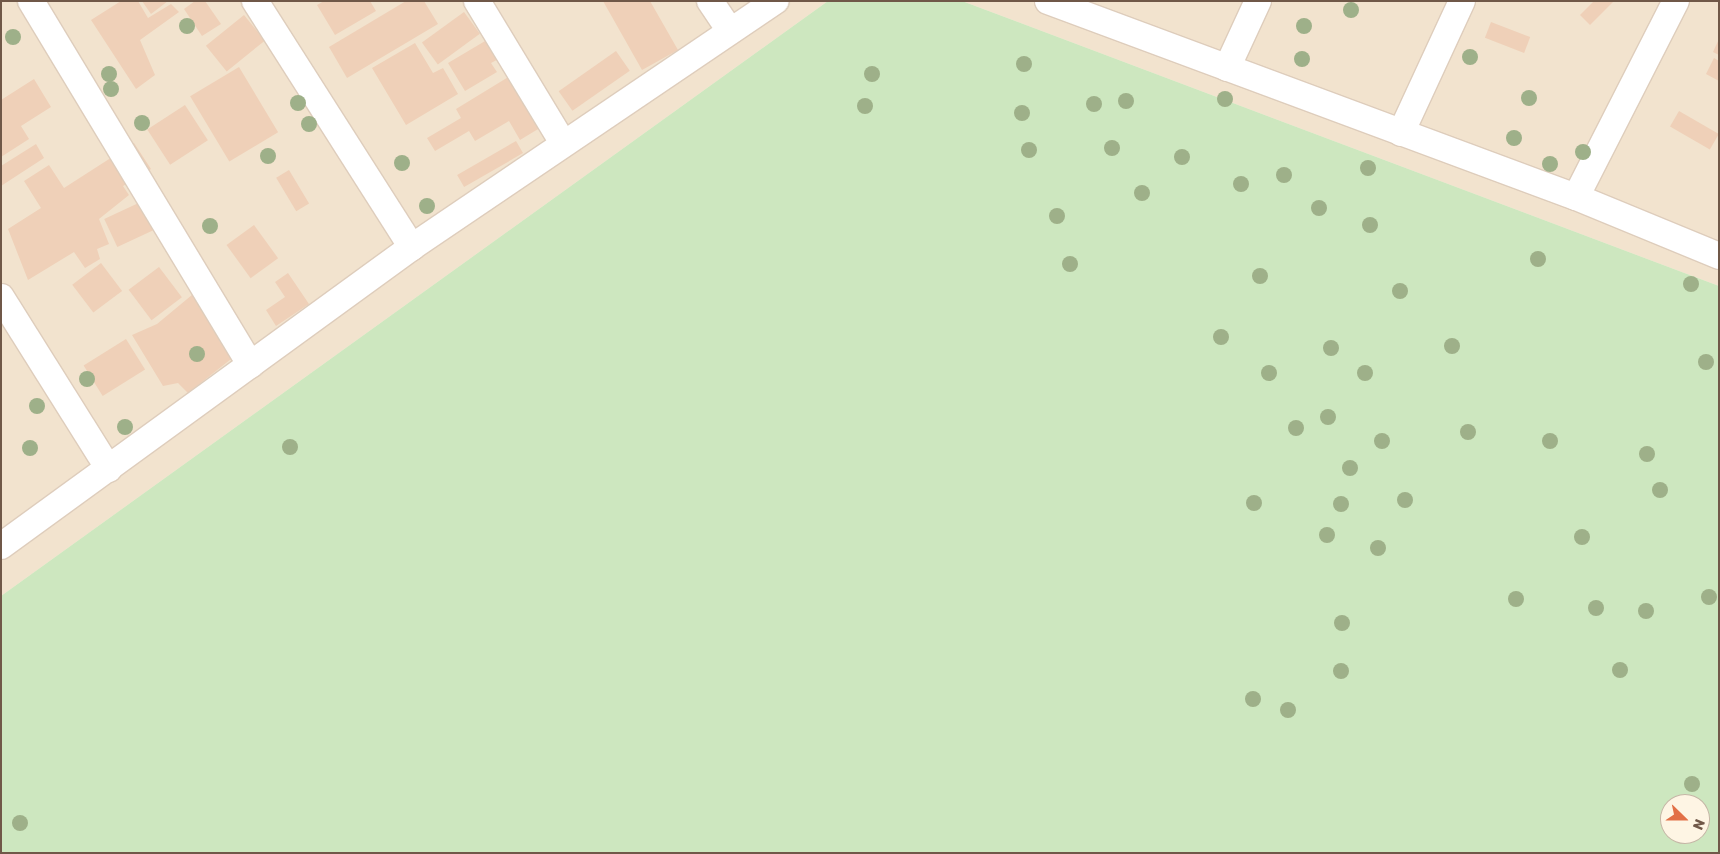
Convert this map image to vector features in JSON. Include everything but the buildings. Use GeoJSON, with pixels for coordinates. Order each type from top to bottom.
{"type":"FeatureCollection","features":[{"type":"Feature","properties":{"kind":"street"},"geometry":{"type":"LineString","coordinates":[[31,1],[251,365]]}},
{"type":"Feature","properties":{"kind":"street"},"geometry":{"type":"LineString","coordinates":[[254,1],[412,247]]}},
{"type":"Feature","properties":{"kind":"street"},"geometry":{"type":"LineString","coordinates":[[477,1],[563,143]]}},
{"type":"Feature","properties":{"kind":"street"},"geometry":{"type":"LineString","coordinates":[[710,1],[730,31]]}},
{"type":"Feature","properties":{"kind":"street"},"geometry":{"type":"LineString","coordinates":[[1,546],[412,247],[775,1]]}},
{"type":"Feature","properties":{"kind":"street"},"geometry":{"type":"LineString","coordinates":[[1049,1],[1576,198],[1719,256]]}},
{"type":"Feature","properties":{"kind":"street"},"geometry":{"type":"LineString","coordinates":[[1227,68],[1258,1]]}},
{"type":"Feature","properties":{"kind":"street"},"geometry":{"type":"LineString","coordinates":[[1401,133],[1462,1]]}},
{"type":"Feature","properties":{"kind":"street"},"geometry":{"type":"LineString","coordinates":[[1576,198],[1676,1]]}},
{"type":"Feature","properties":{"kind":"street"},"geometry":{"type":"LineString","coordinates":[[1,297],[109,469]]}},
{"type":"Feature","properties":{"kind":"shaded area"},"geometry":{"type":"Polygon","coordinates":[[[1,1],[828,1],[1,596],[1,1]]]}},
{"type":"Feature","properties":{"kind":"shaded area"},"geometry":{"type":"Polygon","coordinates":[[[962,1],[1719,1],[1719,286],[962,1]]]}},
{"type":"Feature","properties":{"kind":"green space"},"geometry":{"type":"Polygon","coordinates":[[[828,1],[962,1],[1719,286],[1719,853],[1,853],[1,596],[828,1]]]}}]}
